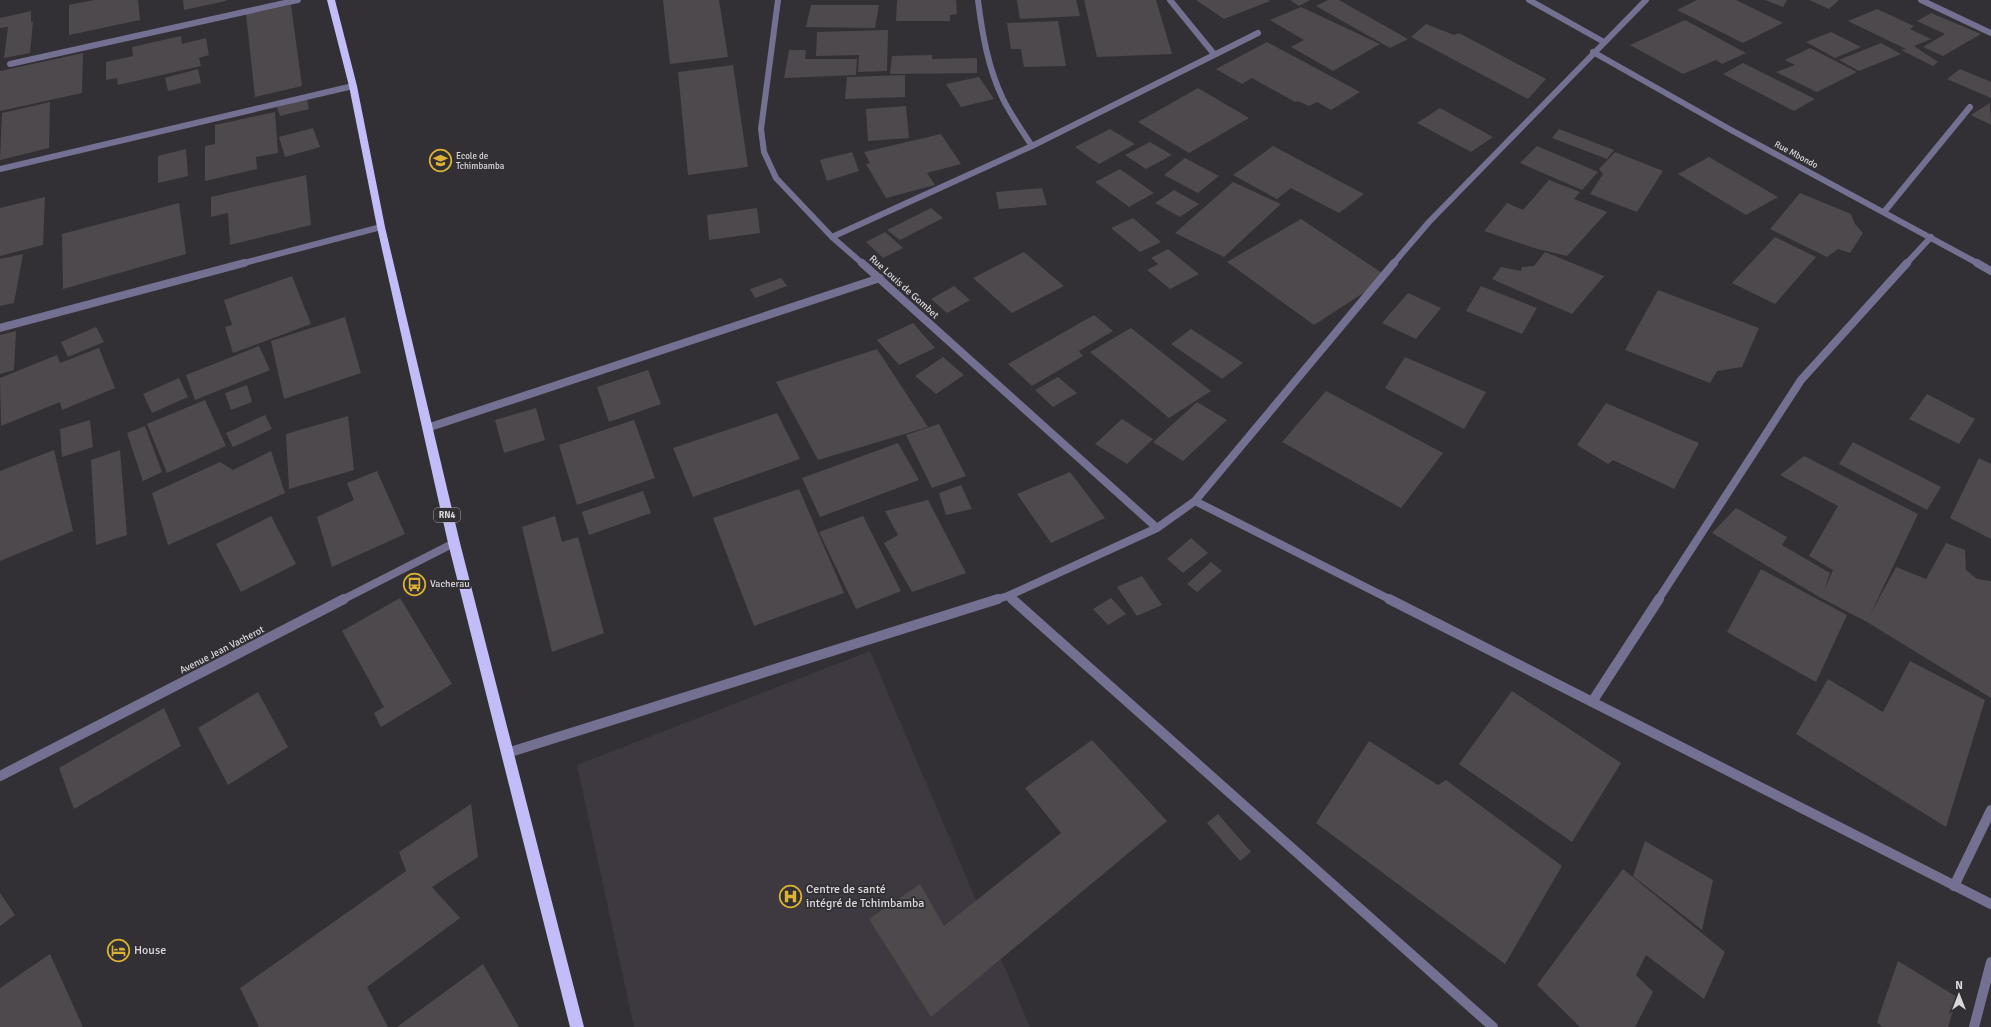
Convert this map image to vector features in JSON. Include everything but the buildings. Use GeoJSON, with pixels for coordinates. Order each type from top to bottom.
{"type":"FeatureCollection","features":[{"type":"Feature","properties":{"kind":"highway","name":"RN4"},"geometry":{"type":"LineString","coordinates":[[331,0],[354,86],[381,227],[454,543],[577,1027]]}},
{"type":"Feature","properties":{"kind":"street"},"geometry":{"type":"LineString","coordinates":[[10,64],[298,0]]}},
{"type":"Feature","properties":{"kind":"street","name":"Rue Louis de Gombet"},"geometry":{"type":"LineString","coordinates":[[778,0],[761,129],[764,152],[776,178],[832,237],[880,278],[1157,528]]}},
{"type":"Feature","properties":{"kind":"street"},"geometry":{"type":"LineString","coordinates":[[978,0],[992,70],[1003,99],[1032,146]]}},
{"type":"Feature","properties":{"kind":"street"},"geometry":{"type":"LineString","coordinates":[[1170,0],[1214,54]]}},
{"type":"Feature","properties":{"kind":"street"},"geometry":{"type":"LineString","coordinates":[[1529,0],[1604,42]]}},
{"type":"Feature","properties":{"kind":"street"},"geometry":{"type":"LineString","coordinates":[[507,753],[1008,596],[1157,528],[1195,501],[1417,236],[1646,0]]}},
{"type":"Feature","properties":{"kind":"street"},"geometry":{"type":"LineString","coordinates":[[1921,0],[1991,33]]}},
{"type":"Feature","properties":{"kind":"street"},"geometry":{"type":"LineString","coordinates":[[832,237],[1032,146],[1258,33]]}},
{"type":"Feature","properties":{"kind":"street","name":"Rue Mbondo"},"geometry":{"type":"LineString","coordinates":[[1594,52],[1731,130],[1931,237],[1991,271]]}},
{"type":"Feature","properties":{"kind":"street"},"geometry":{"type":"LineString","coordinates":[[0,169],[354,86]]}},
{"type":"Feature","properties":{"kind":"street"},"geometry":{"type":"LineString","coordinates":[[1884,212],[1970,107]]}},
{"type":"Feature","properties":{"kind":"street"},"geometry":{"type":"LineString","coordinates":[[0,328],[381,227]]}},
{"type":"Feature","properties":{"kind":"street"},"geometry":{"type":"LineString","coordinates":[[1592,702],[1801,380],[1931,237]]}},
{"type":"Feature","properties":{"kind":"street"},"geometry":{"type":"LineString","coordinates":[[427,428],[880,278]]}},
{"type":"Feature","properties":{"kind":"street"},"geometry":{"type":"LineString","coordinates":[[1195,501],[1991,904]]}},
{"type":"Feature","properties":{"kind":"street","name":"Avenue Jean Vacherot"},"geometry":{"type":"LineString","coordinates":[[0,776],[454,543]]}},
{"type":"Feature","properties":{"kind":"street"},"geometry":{"type":"LineString","coordinates":[[1008,596],[1493,1027]]}},
{"type":"Feature","properties":{"kind":"street"},"geometry":{"type":"LineString","coordinates":[[1954,886],[1991,810]]}},
{"type":"Feature","properties":{"kind":"street"},"geometry":{"type":"LineString","coordinates":[[1974,1027],[1991,962]]}},
{"type":"Feature","properties":{"kind":"shaded area","name":"Centre de santé intégré de Tchimbamba"},"geometry":{"type":"Polygon","coordinates":[[[870,651],[1030,1027],[634,1027],[577,765],[870,651]]]}},
{"type":"Feature","properties":{"kind":"place","name":"Ecole de Tchimbamba"},"geometry":{"type":"Point","coordinates":[440,161]}},
{"type":"Feature","properties":{"kind":"place","name":"Vacherau"},"geometry":{"type":"Point","coordinates":[414,584]}},
{"type":"Feature","properties":{"kind":"place","name":"Centre de santé intégré de Tchimbamba"},"geometry":{"type":"Point","coordinates":[790,896]}},
{"type":"Feature","properties":{"kind":"place","name":"House"},"geometry":{"type":"Point","coordinates":[118,950]}}]}
